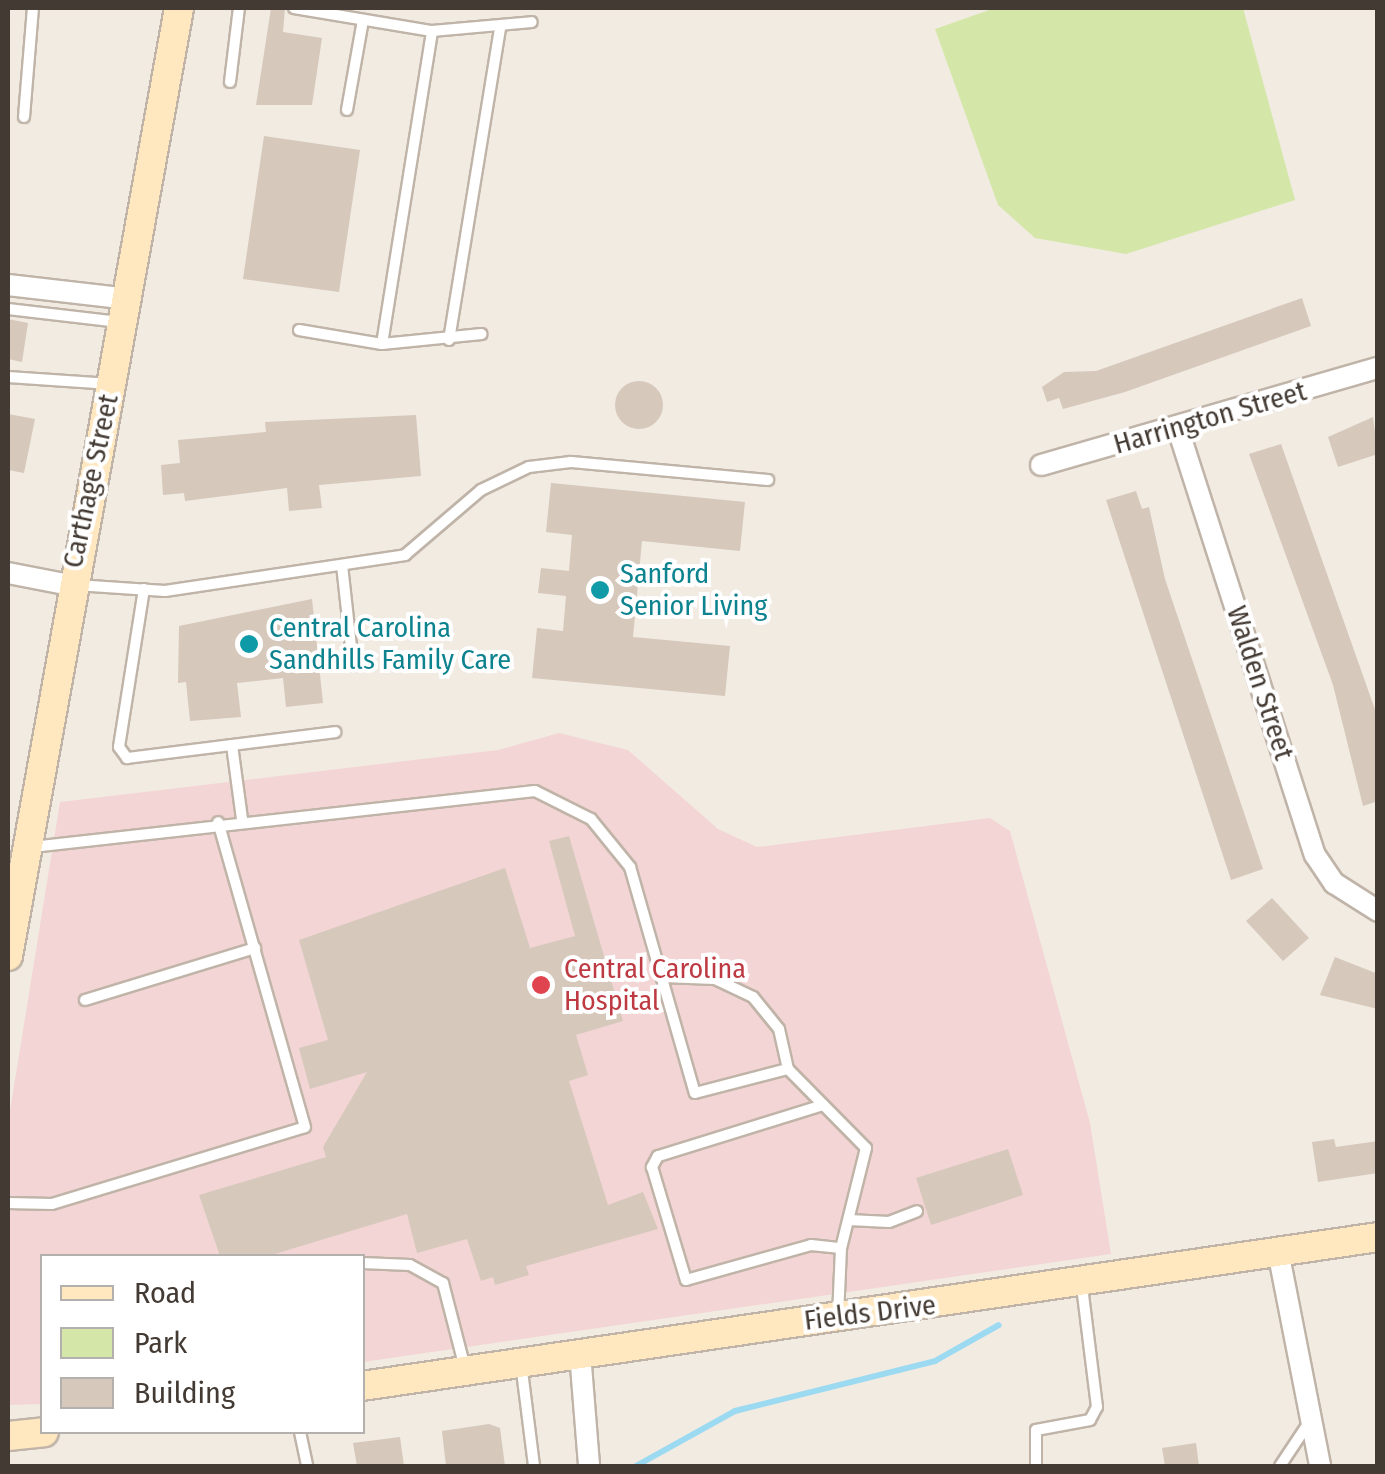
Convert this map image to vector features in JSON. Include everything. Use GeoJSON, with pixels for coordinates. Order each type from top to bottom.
{"type":"FeatureCollection","features":[{"type":"Feature","properties":{"kind":"street","name":"Carthage Street"},"geometry":{"type":"LineString","coordinates":[[8,956],[17,846],[127,311],[179,8]]}},
{"type":"Feature","properties":{"kind":"street"},"geometry":{"type":"LineString","coordinates":[[8,284],[127,311]]}},
{"type":"Feature","properties":{"kind":"street","name":"Harrington Street"},"geometry":{"type":"LineString","coordinates":[[1042,465],[1178,429],[1378,368]]}},
{"type":"Feature","properties":{"kind":"street","name":"Walden Street"},"geometry":{"type":"LineString","coordinates":[[1178,429],[1315,855],[1334,883],[1378,911]]}},
{"type":"Feature","properties":{"kind":"street"},"geometry":{"type":"LineString","coordinates":[[8,574],[70,584]]}},
{"type":"Feature","properties":{"kind":"street","name":"Fields Drive"},"geometry":{"type":"LineString","coordinates":[[365,1386],[1082,1286],[1378,1236]]}},
{"type":"Feature","properties":{"kind":"street"},"geometry":{"type":"LineString","coordinates":[[1278,1251],[1320,1466]]}},
{"type":"Feature","properties":{"kind":"street"},"geometry":{"type":"LineString","coordinates":[[580,1353],[589,1466]]}},
{"type":"Feature","properties":{"kind":"street"},"geometry":{"type":"LineString","coordinates":[[8,1436],[40,1432]]}},
{"type":"Feature","properties":{"kind":"lane"},"geometry":{"type":"LineString","coordinates":[[24,117],[34,8]]}},
{"type":"Feature","properties":{"kind":"lane"},"geometry":{"type":"LineString","coordinates":[[230,82],[239,8]]}},
{"type":"Feature","properties":{"kind":"lane"},"geometry":{"type":"LineString","coordinates":[[294,8],[432,31],[532,22]]}},
{"type":"Feature","properties":{"kind":"lane"},"geometry":{"type":"LineString","coordinates":[[347,110],[363,20]]}},
{"type":"Feature","properties":{"kind":"lane"},"geometry":{"type":"LineString","coordinates":[[449,340],[500,27]]}},
{"type":"Feature","properties":{"kind":"lane"},"geometry":{"type":"LineString","coordinates":[[382,344],[432,31]]}},
{"type":"Feature","properties":{"kind":"lane"},"geometry":{"type":"LineString","coordinates":[[8,309],[127,311]]}},
{"type":"Feature","properties":{"kind":"lane"},"geometry":{"type":"LineString","coordinates":[[299,330],[382,344],[482,334]]}},
{"type":"Feature","properties":{"kind":"lane"},"geometry":{"type":"LineString","coordinates":[[8,377],[112,384]]}},
{"type":"Feature","properties":{"kind":"lane"},"geometry":{"type":"LineString","coordinates":[[70,584],[144,590],[405,554],[481,490],[529,467],[571,462],[768,480]]}},
{"type":"Feature","properties":{"kind":"lane"},"geometry":{"type":"LineString","coordinates":[[342,565],[352,665]]}},
{"type":"Feature","properties":{"kind":"lane"},"geometry":{"type":"LineString","coordinates":[[144,590],[119,747],[127,758],[336,732]]}},
{"type":"Feature","properties":{"kind":"lane"},"geometry":{"type":"LineString","coordinates":[[232,744],[242,819]]}},
{"type":"Feature","properties":{"kind":"lane"},"geometry":{"type":"LineString","coordinates":[[17,846],[503,789],[554,797],[620,849],[664,976],[695,1093],[788,1069]]}},
{"type":"Feature","properties":{"kind":"lane"},"geometry":{"type":"LineString","coordinates":[[8,1203],[52,1204],[305,1127],[218,822]]}},
{"type":"Feature","properties":{"kind":"lane"},"geometry":{"type":"LineString","coordinates":[[86,1000],[255,948]]}},
{"type":"Feature","properties":{"kind":"lane"},"geometry":{"type":"LineString","coordinates":[[664,976],[715,979],[753,997],[780,1029],[788,1069],[866,1148],[842,1248],[838,1317]]}},
{"type":"Feature","properties":{"kind":"lane"},"geometry":{"type":"LineString","coordinates":[[824,1105],[658,1156],[652,1166],[686,1280],[798,1249],[842,1248]]}},
{"type":"Feature","properties":{"kind":"lane"},"geometry":{"type":"LineString","coordinates":[[849,1220],[889,1222],[917,1211]]}},
{"type":"Feature","properties":{"kind":"lane"},"geometry":{"type":"LineString","coordinates":[[365,1262],[410,1265],[443,1283],[465,1371]]}},
{"type":"Feature","properties":{"kind":"lane"},"geometry":{"type":"LineString","coordinates":[[1036,1466],[1030,1436],[1090,1420],[1097,1407],[1082,1286]]}},
{"type":"Feature","properties":{"kind":"lane"},"geometry":{"type":"LineString","coordinates":[[521,1362],[534,1466]]}},
{"type":"Feature","properties":{"kind":"lane"},"geometry":{"type":"LineString","coordinates":[[1280,1466],[1311,1420]]}},
{"type":"Feature","properties":{"kind":"lane"},"geometry":{"type":"LineString","coordinates":[[300,1434],[306,1466]]}},
{"type":"Feature","properties":{"kind":"shaded area","name":"Central Carolina Hospital"},"geometry":{"type":"Polygon","coordinates":[[[559,733],[628,750],[718,829],[757,847],[990,818],[1010,831],[1090,1123],[1111,1254],[365,1362],[365,1254],[40,1254],[40,1404],[8,1405],[8,1123],[60,802],[498,750],[559,733]]]}},
{"type":"Feature","properties":{"kind":"green space"},"geometry":{"type":"Polygon","coordinates":[[[995,8],[1243,8],[1295,200],[1126,254],[1035,238],[998,205],[935,29],[995,8]]]}},
{"type":"Feature","properties":{"kind":"building"},"geometry":{"type":"Polygon","coordinates":[[[271,8],[285,8],[283,32],[322,38],[312,105],[256,105],[271,8]]]}},
{"type":"Feature","properties":{"kind":"building"},"geometry":{"type":"Polygon","coordinates":[[[264,136],[360,150],[339,292],[243,279],[264,136]]]}},
{"type":"Feature","properties":{"kind":"building"},"geometry":{"type":"Polygon","coordinates":[[[1302,298],[1311,326],[1125,392],[1063,409],[1059,398],[1047,402],[1042,387],[1064,372],[1096,371],[1302,298]]]}},
{"type":"Feature","properties":{"kind":"building"},"geometry":{"type":"Polygon","coordinates":[[[8,319],[28,323],[22,362],[8,359],[8,319]]]}},
{"type":"Feature","properties":{"kind":"building"},"geometry":{"type":"Polygon","coordinates":[[[639,381],[656,388],[663,405],[656,422],[639,429],[622,422],[615,405],[622,388],[639,381]]]}},
{"type":"Feature","properties":{"kind":"building"},"geometry":{"type":"Polygon","coordinates":[[[8,414],[35,419],[24,473],[8,470],[8,414]]]}},
{"type":"Feature","properties":{"kind":"building"},"geometry":{"type":"Polygon","coordinates":[[[416,415],[421,476],[319,485],[322,508],[289,511],[287,488],[185,501],[184,493],[163,495],[161,465],[180,463],[178,440],[266,432],[265,422],[416,415]]]}},
{"type":"Feature","properties":{"kind":"building"},"geometry":{"type":"Polygon","coordinates":[[[1373,417],[1378,454],[1338,467],[1328,437],[1373,417]]]}},
{"type":"Feature","properties":{"kind":"building"},"geometry":{"type":"Polygon","coordinates":[[[1281,444],[1378,718],[1378,801],[1363,806],[1333,685],[1249,454],[1281,444]]]}},
{"type":"Feature","properties":{"kind":"building","name":"Sanford Senior Living"},"geometry":{"type":"Polygon","coordinates":[[[551,483],[745,502],[740,551],[642,541],[633,637],[730,646],[725,696],[532,678],[537,628],[563,631],[566,596],[538,593],[541,568],[569,571],[572,535],[546,532],[551,483]]]}},
{"type":"Feature","properties":{"kind":"building"},"geometry":{"type":"Polygon","coordinates":[[[1136,491],[1142,509],[1149,507],[1165,579],[1263,869],[1231,880],[1106,500],[1136,491]]]}},
{"type":"Feature","properties":{"kind":"building","name":"Central Carolina Sandhills Family Care"},"geometry":{"type":"Polygon","coordinates":[[[312,599],[323,703],[286,707],[283,678],[237,683],[241,717],[190,721],[186,682],[178,683],[179,626],[312,599]]]}},
{"type":"Feature","properties":{"kind":"building"},"geometry":{"type":"Polygon","coordinates":[[[569,836],[623,1021],[576,1035],[588,1075],[569,1081],[608,1205],[643,1192],[658,1229],[526,1266],[529,1275],[495,1285],[493,1277],[481,1281],[467,1239],[417,1253],[407,1214],[275,1254],[219,1254],[199,1195],[326,1157],[323,1147],[367,1072],[310,1089],[299,1048],[328,1040],[299,940],[505,868],[530,948],[575,936],[549,841],[569,836]]]}},
{"type":"Feature","properties":{"kind":"building"},"geometry":{"type":"Polygon","coordinates":[[[1272,898],[1309,938],[1283,961],[1246,921],[1272,898]]]}},
{"type":"Feature","properties":{"kind":"building"},"geometry":{"type":"Polygon","coordinates":[[[1335,957],[1378,974],[1378,1009],[1320,995],[1335,957]]]}},
{"type":"Feature","properties":{"kind":"building"},"geometry":{"type":"Polygon","coordinates":[[[1334,1139],[1336,1147],[1378,1141],[1378,1173],[1318,1182],[1312,1142],[1334,1139]]]}},
{"type":"Feature","properties":{"kind":"building"},"geometry":{"type":"Polygon","coordinates":[[[1008,1149],[1023,1195],[931,1225],[916,1178],[1008,1149]]]}},
{"type":"Feature","properties":{"kind":"building"},"geometry":{"type":"Polygon","coordinates":[[[489,1424],[500,1428],[505,1466],[446,1466],[442,1431],[489,1424]]]}},
{"type":"Feature","properties":{"kind":"building"},"geometry":{"type":"Polygon","coordinates":[[[400,1437],[404,1466],[357,1466],[353,1443],[400,1437]]]}},
{"type":"Feature","properties":{"kind":"building"},"geometry":{"type":"Polygon","coordinates":[[[1196,1443],[1199,1466],[1165,1466],[1162,1448],[1196,1443]]]}},
{"type":"Feature","properties":{"kind":"waterway"},"geometry":{"type":"LineString","coordinates":[[636,1466],[735,1411],[935,1361],[999,1325]]}},
{"type":"Feature","properties":{"kind":"place","name":"Sanford Senior Living"},"geometry":{"type":"Point","coordinates":[600,590]}},
{"type":"Feature","properties":{"kind":"place","name":"Central Carolina Sandhills Family Care"},"geometry":{"type":"Point","coordinates":[249,644]}},
{"type":"Feature","properties":{"kind":"place","name":"Central Carolina Hospital"},"geometry":{"type":"Point","coordinates":[541,985]}}]}
